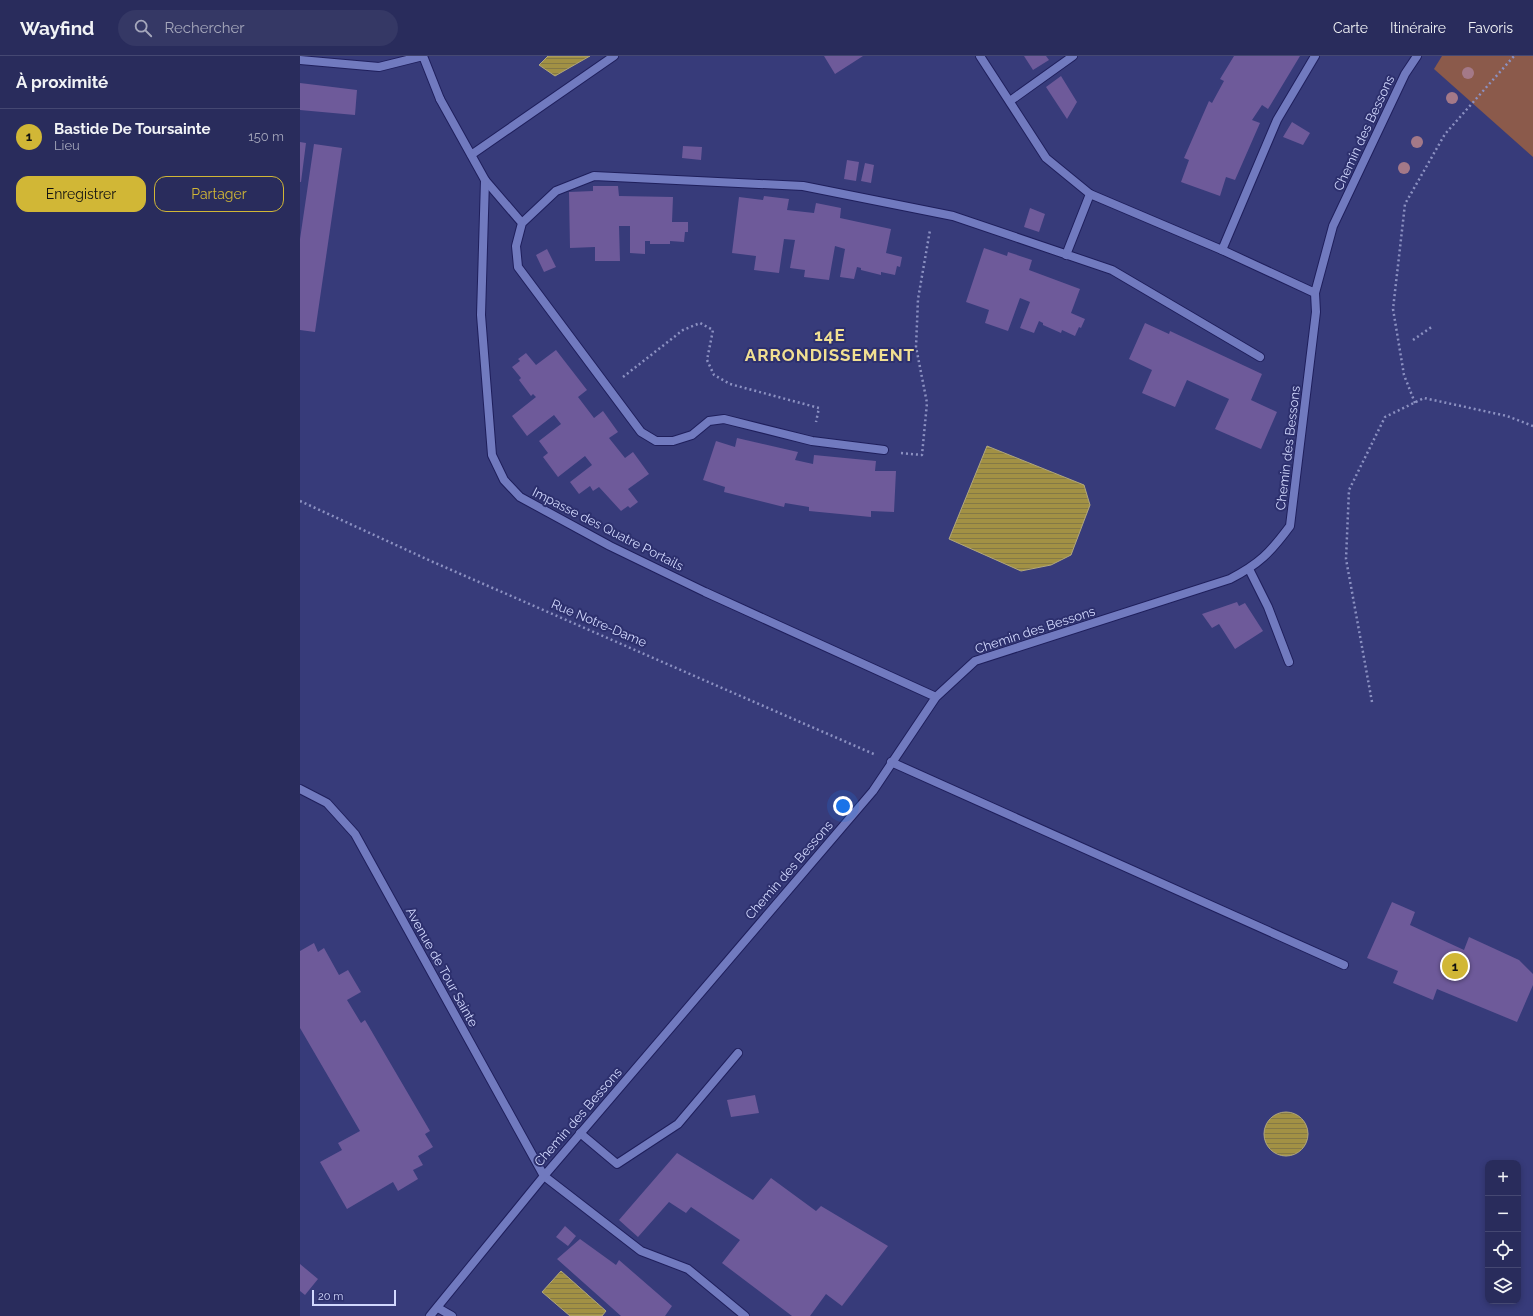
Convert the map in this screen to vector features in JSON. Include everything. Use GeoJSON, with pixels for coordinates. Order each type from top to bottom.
{"type":"FeatureCollection","features":[{"type":"Feature","properties":{"kind":"street"},"geometry":{"type":"LineString","coordinates":[[300,60],[379,67],[423,56],[440,99],[485,180],[522,223]]}},
{"type":"Feature","properties":{"kind":"street"},"geometry":{"type":"LineString","coordinates":[[471,155],[614,56]]}},
{"type":"Feature","properties":{"kind":"street"},"geometry":{"type":"LineString","coordinates":[[980,56],[1046,158],[1090,194],[1222,250],[1315,293]]}},
{"type":"Feature","properties":{"kind":"street"},"geometry":{"type":"LineString","coordinates":[[1010,101],[1073,56]]}},
{"type":"Feature","properties":{"kind":"street"},"geometry":{"type":"LineString","coordinates":[[1222,250],[1277,120],[1315,56]]}},
{"type":"Feature","properties":{"kind":"street","name":"Chemin des Bessons"},"geometry":{"type":"LineString","coordinates":[[430,1316],[580,1133],[868,797],[936,697],[975,661],[1230,579],[1249,569],[1272,551],[1290,526],[1316,312],[1315,293],[1333,226],[1404,74],[1417,56]]}},
{"type":"Feature","properties":{"kind":"street"},"geometry":{"type":"LineString","coordinates":[[884,450],[812,441],[724,419],[709,421],[692,435],[673,441],[656,441],[641,432],[518,268],[516,246],[522,223],[556,191],[594,176],[803,186],[953,216],[1112,270],[1260,357]]}},
{"type":"Feature","properties":{"kind":"street","name":"Impasse des Quatre Portails"},"geometry":{"type":"LineString","coordinates":[[485,180],[481,315],[492,455],[504,480],[520,497],[610,546],[704,592],[936,697]]}},
{"type":"Feature","properties":{"kind":"street"},"geometry":{"type":"LineString","coordinates":[[1066,255],[1090,194]]}},
{"type":"Feature","properties":{"kind":"street"},"geometry":{"type":"LineString","coordinates":[[1249,569],[1268,607],[1289,662]]}},
{"type":"Feature","properties":{"kind":"street"},"geometry":{"type":"LineString","coordinates":[[891,762],[1344,965]]}},
{"type":"Feature","properties":{"kind":"street","name":"Avenue de Tour Sainte"},"geometry":{"type":"LineString","coordinates":[[300,789],[327,803],[355,834],[544,1176]]}},
{"type":"Feature","properties":{"kind":"street"},"geometry":{"type":"LineString","coordinates":[[580,1133],[617,1164],[678,1124],[738,1053]]}},
{"type":"Feature","properties":{"kind":"street"},"geometry":{"type":"LineString","coordinates":[[544,1176],[641,1251],[688,1269],[745,1316]]}},
{"type":"Feature","properties":{"kind":"street"},"geometry":{"type":"LineString","coordinates":[[438,1308],[452,1316]]}},
{"type":"Feature","properties":{"kind":"path"},"geometry":{"type":"LineString","coordinates":[[1415,403],[1404,375],[1392,309],[1405,204],[1445,134],[1514,56]]}},
{"type":"Feature","properties":{"kind":"path"},"geometry":{"type":"LineString","coordinates":[[884,450],[922,456],[927,402],[916,347],[918,299],[933,212]]}},
{"type":"Feature","properties":{"kind":"path"},"geometry":{"type":"LineString","coordinates":[[608,388],[683,330],[700,323],[713,330],[707,360],[714,375],[730,384],[819,408],[812,441]]}},
{"type":"Feature","properties":{"kind":"path"},"geometry":{"type":"LineString","coordinates":[[1413,340],[1433,326]]}},
{"type":"Feature","properties":{"kind":"path"},"geometry":{"type":"LineString","coordinates":[[1372,702],[1346,559],[1349,490],[1385,417],[1424,398],[1507,416],[1533,426]]}},
{"type":"Feature","properties":{"kind":"path","name":"Rue Notre-Dame"},"geometry":{"type":"LineString","coordinates":[[300,501],[440,565],[854,744],[891,762]]}},
{"type":"Feature","properties":{"kind":"shaded area"},"geometry":{"type":"Polygon","coordinates":[[[548,56],[590,56],[555,76],[539,65],[548,56]]]}},
{"type":"Feature","properties":{"kind":"shaded area"},"geometry":{"type":"Polygon","coordinates":[[[1442,56],[1533,56],[1533,157],[1434,69],[1442,56]]]}},
{"type":"Feature","properties":{"kind":"shaded area"},"geometry":{"type":"Polygon","coordinates":[[[987,446],[1084,485],[1090,505],[1071,555],[1051,565],[1021,571],[949,539],[987,446]]]}},
{"type":"Feature","properties":{"kind":"shaded area"},"geometry":{"type":"Polygon","coordinates":[[[1286,1112],[1298,1116],[1304,1122],[1308,1134],[1304,1146],[1298,1152],[1286,1156],[1274,1152],[1268,1146],[1264,1134],[1268,1122],[1274,1116],[1286,1112]]]}},
{"type":"Feature","properties":{"kind":"shaded area"},"geometry":{"type":"Polygon","coordinates":[[[561,1271],[606,1311],[602,1316],[570,1316],[542,1292],[561,1271]]]}},
{"type":"Feature","properties":{"kind":"building"},"geometry":{"type":"Polygon","coordinates":[[[824,56],[863,56],[835,74],[824,56]]]}},
{"type":"Feature","properties":{"kind":"building"},"geometry":{"type":"Polygon","coordinates":[[[1024,56],[1046,56],[1049,60],[1033,70],[1024,56]]]}},
{"type":"Feature","properties":{"kind":"building"},"geometry":{"type":"Polygon","coordinates":[[[1234,56],[1300,56],[1268,109],[1262,105],[1252,120],[1260,123],[1235,180],[1226,177],[1220,196],[1181,182],[1189,160],[1184,158],[1209,101],[1212,103],[1224,81],[1220,79],[1234,56]]]}},
{"type":"Feature","properties":{"kind":"building"},"geometry":{"type":"Polygon","coordinates":[[[1061,76],[1077,102],[1067,119],[1046,87],[1061,76]]]}},
{"type":"Feature","properties":{"kind":"building"},"geometry":{"type":"Polygon","coordinates":[[[300,83],[357,90],[355,115],[300,110],[300,83]]]}},
{"type":"Feature","properties":{"kind":"building"},"geometry":{"type":"Polygon","coordinates":[[[1292,122],[1310,133],[1303,145],[1283,137],[1292,122]]]}},
{"type":"Feature","properties":{"kind":"building"},"geometry":{"type":"Polygon","coordinates":[[[300,142],[306,143],[301,182],[300,182],[300,142]]]}},
{"type":"Feature","properties":{"kind":"building"},"geometry":{"type":"Polygon","coordinates":[[[314,144],[342,148],[315,332],[300,330],[300,239],[314,144]]]}},
{"type":"Feature","properties":{"kind":"building"},"geometry":{"type":"Polygon","coordinates":[[[683,146],[702,147],[701,160],[682,158],[683,146]]]}},
{"type":"Feature","properties":{"kind":"building"},"geometry":{"type":"Polygon","coordinates":[[[847,160],[859,162],[856,181],[844,179],[847,160]]]}},
{"type":"Feature","properties":{"kind":"building"},"geometry":{"type":"Polygon","coordinates":[[[865,163],[874,165],[871,183],[861,181],[865,163]]]}},
{"type":"Feature","properties":{"kind":"building"},"geometry":{"type":"Polygon","coordinates":[[[593,186],[618,186],[619,196],[673,197],[672,222],[688,222],[688,232],[685,232],[684,242],[670,241],[670,244],[650,244],[650,241],[645,241],[645,254],[630,253],[630,226],[619,226],[620,261],[595,261],[595,247],[570,248],[569,192],[593,191],[593,186]]]}},
{"type":"Feature","properties":{"kind":"building"},"geometry":{"type":"Polygon","coordinates":[[[764,196],[789,199],[787,210],[814,213],[816,203],[841,208],[840,218],[891,229],[886,253],[902,257],[900,267],[897,266],[895,275],[881,272],[881,275],[861,270],[861,268],[857,267],[854,279],[840,277],[845,249],[835,246],[829,280],[804,277],[805,270],[790,268],[795,240],[784,239],[779,273],[754,270],[756,256],[732,253],[739,197],[763,200],[764,196]]]}},
{"type":"Feature","properties":{"kind":"building"},"geometry":{"type":"Polygon","coordinates":[[[1030,208],[1045,214],[1039,232],[1024,227],[1030,208]]]}},
{"type":"Feature","properties":{"kind":"building"},"geometry":{"type":"Polygon","coordinates":[[[984,248],[1007,256],[1008,252],[1032,260],[1029,270],[1080,289],[1071,313],[1085,319],[1075,336],[1062,330],[1061,333],[1043,325],[1043,323],[1039,321],[1034,333],[1020,328],[1030,302],[1020,298],[1008,331],[985,323],[989,310],[966,302],[984,248]]]}},
{"type":"Feature","properties":{"kind":"building"},"geometry":{"type":"Polygon","coordinates":[[[547,249],[556,267],[544,272],[536,255],[547,249]]]}},
{"type":"Feature","properties":{"kind":"building"},"geometry":{"type":"Polygon","coordinates":[[[1145,323],[1169,334],[1170,331],[1262,374],[1251,400],[1277,412],[1261,449],[1215,429],[1229,399],[1187,380],[1175,407],[1142,393],[1152,370],[1129,359],[1145,323]]]}},
{"type":"Feature","properties":{"kind":"building"},"geometry":{"type":"Polygon","coordinates":[[[556,350],[587,390],[578,397],[594,418],[603,411],[618,432],[609,438],[625,458],[633,452],[649,474],[628,489],[638,502],[630,508],[628,506],[621,511],[599,487],[593,491],[590,486],[579,494],[570,482],[592,465],[585,456],[558,477],[543,457],[548,453],[539,441],[561,424],[554,415],[527,436],[512,416],[536,397],[533,394],[531,396],[519,380],[521,378],[512,367],[520,361],[518,359],[526,353],[536,365],[556,350]]]}},
{"type":"Feature","properties":{"kind":"building"},"geometry":{"type":"Polygon","coordinates":[[[737,438],[798,452],[795,460],[813,464],[814,455],[876,461],[875,471],[896,471],[894,512],[871,511],[871,517],[809,511],[809,507],[785,503],[784,507],[724,492],[725,487],[703,480],[716,441],[735,447],[737,438]]]}},
{"type":"Feature","properties":{"kind":"building"},"geometry":{"type":"Polygon","coordinates":[[[1237,602],[1239,606],[1245,603],[1263,631],[1235,649],[1219,624],[1212,628],[1202,614],[1237,602]]]}},
{"type":"Feature","properties":{"kind":"building"},"geometry":{"type":"Polygon","coordinates":[[[1392,902],[1415,912],[1410,925],[1464,950],[1469,937],[1519,960],[1533,974],[1533,985],[1517,1022],[1437,989],[1433,1000],[1393,983],[1398,971],[1367,958],[1392,902]]]}},
{"type":"Feature","properties":{"kind":"building"},"geometry":{"type":"Polygon","coordinates":[[[314,943],[318,952],[324,948],[339,975],[348,970],[361,992],[347,1000],[361,1023],[365,1020],[430,1131],[425,1134],[433,1147],[418,1156],[423,1165],[413,1170],[418,1179],[398,1191],[393,1182],[347,1209],[320,1162],[342,1150],[338,1143],[360,1131],[300,1028],[300,951],[314,943]]]}},
{"type":"Feature","properties":{"kind":"building"},"geometry":{"type":"Polygon","coordinates":[[[755,1095],[759,1113],[731,1117],[727,1100],[755,1095]]]}},
{"type":"Feature","properties":{"kind":"building"},"geometry":{"type":"Polygon","coordinates":[[[677,1153],[753,1200],[771,1178],[816,1211],[821,1206],[888,1246],[842,1306],[826,1294],[810,1316],[792,1316],[722,1263],[740,1240],[691,1207],[686,1213],[669,1202],[638,1237],[619,1220],[677,1153]]]}},
{"type":"Feature","properties":{"kind":"building"},"geometry":{"type":"Polygon","coordinates":[[[565,1226],[576,1236],[568,1246],[556,1237],[565,1226]]]}},
{"type":"Feature","properties":{"kind":"building"},"geometry":{"type":"Polygon","coordinates":[[[580,1239],[616,1265],[619,1260],[672,1306],[665,1316],[621,1316],[557,1259],[580,1239]]]}},
{"type":"Feature","properties":{"kind":"building"},"geometry":{"type":"Polygon","coordinates":[[[300,1264],[318,1279],[305,1295],[300,1291],[300,1264]]]}},
{"type":"Feature","properties":{"kind":"place","name":"Bastide De Toursainte"},"geometry":{"type":"Point","coordinates":[1455,966]}},
{"type":"Feature","properties":{"kind":"district","name":"14E ARRONDISSEMENT"},"geometry":{"type":"Point","coordinates":[830,345]}}]}
